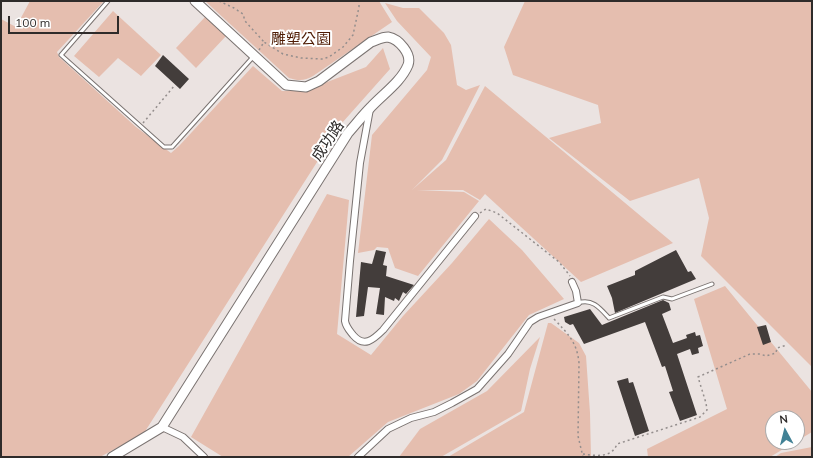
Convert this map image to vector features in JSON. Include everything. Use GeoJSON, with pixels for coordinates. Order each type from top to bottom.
{"type":"FeatureCollection","features":[{"type":"Feature","properties":{"kind":"street","name":"成功路"},"geometry":{"type":"LineString","coordinates":[[112,457],[162,427],[348,132],[400,78],[408,64],[406,51],[398,42],[392,38],[380,38],[371,42],[319,81],[306,87],[286,85],[195,1]]}},
{"type":"Feature","properties":{"kind":"street"},"geometry":{"type":"LineString","coordinates":[[370,108],[360,163],[345,321],[346,326],[357,340],[366,342],[373,340],[383,330],[475,216]]}},
{"type":"Feature","properties":{"kind":"street"},"geometry":{"type":"LineString","coordinates":[[358,457],[388,429],[411,418],[434,412],[478,389],[508,354],[530,322],[548,313],[578,303],[576,291],[572,282]]}},
{"type":"Feature","properties":{"kind":"street"},"geometry":{"type":"LineString","coordinates":[[162,427],[183,437],[204,457]]}},
{"type":"Feature","properties":{"kind":"lane"},"geometry":{"type":"LineString","coordinates":[[108,1],[61,55],[164,147],[172,147],[254,55]]}},
{"type":"Feature","properties":{"kind":"lane"},"geometry":{"type":"LineString","coordinates":[[578,303],[583,301],[593,302],[609,318],[663,297],[672,299],[712,284]]}},
{"type":"Feature","properties":{"kind":"path"},"geometry":{"type":"LineString","coordinates":[[219,1],[243,14],[245,21],[264,42],[284,54],[301,58],[322,59],[329,57],[342,47],[353,35],[360,7],[359,1]]}},
{"type":"Feature","properties":{"kind":"path"},"geometry":{"type":"LineString","coordinates":[[254,55],[264,42]]}},
{"type":"Feature","properties":{"kind":"path"},"geometry":{"type":"LineString","coordinates":[[141,126],[175,85]]}},
{"type":"Feature","properties":{"kind":"path"},"geometry":{"type":"LineString","coordinates":[[475,216],[486,209],[497,213],[559,262],[567,272],[572,282]]}},
{"type":"Feature","properties":{"kind":"path"},"geometry":{"type":"LineString","coordinates":[[548,313],[572,339],[578,352],[578,436],[583,457]]}},
{"type":"Feature","properties":{"kind":"path"},"geometry":{"type":"LineString","coordinates":[[583,454],[606,456],[616,449],[617,444],[700,417],[707,410],[698,378],[726,366],[741,357],[750,354],[760,354],[766,356],[776,353],[777,348],[787,345]]}},
{"type":"Feature","properties":{"kind":"green space"},"geometry":{"type":"Polygon","coordinates":[[[30,1],[104,1],[57,52],[59,57],[136,127],[171,153],[253,66],[282,91],[304,91],[366,67],[383,48],[390,69],[342,123],[144,433],[100,457],[1,457],[1,19],[16,27],[30,1]]]}},
{"type":"Feature","properties":{"kind":"green space","name":"雕塑公園"},"geometry":{"type":"Polygon","coordinates":[[[205,1],[379,1],[392,22],[313,76],[304,80],[298,80],[289,78],[205,1]]]}},
{"type":"Feature","properties":{"kind":"green space"},"geometry":{"type":"Polygon","coordinates":[[[525,1],[812,1],[812,367],[701,256],[709,218],[699,178],[630,201],[549,138],[601,123],[598,105],[513,75],[504,47],[525,1]]]}},
{"type":"Feature","properties":{"kind":"green space"},"geometry":{"type":"Polygon","coordinates":[[[385,3],[403,8],[419,8],[444,33],[451,45],[457,85],[466,90],[480,85],[442,160],[412,190],[446,160],[485,86],[673,243],[581,282],[485,194],[480,200],[463,190],[417,190],[464,192],[479,201],[418,276],[395,268],[388,248],[377,247],[374,250],[358,253],[372,135],[427,70],[431,57],[397,21],[385,3]]]}},
{"type":"Feature","properties":{"kind":"green space"},"geometry":{"type":"Polygon","coordinates":[[[113,11],[161,55],[141,76],[118,58],[99,77],[74,56],[113,11]]]}},
{"type":"Feature","properties":{"kind":"green space"},"geometry":{"type":"Polygon","coordinates":[[[206,16],[227,35],[196,68],[176,48],[206,16]]]}},
{"type":"Feature","properties":{"kind":"green space"},"geometry":{"type":"Polygon","coordinates":[[[327,194],[349,200],[337,334],[371,355],[403,316],[452,263],[489,219],[522,250],[564,299],[529,315],[477,381],[459,394],[388,422],[348,457],[223,457],[191,437],[327,194]]]}},
{"type":"Feature","properties":{"kind":"green space"},"geometry":{"type":"Polygon","coordinates":[[[725,286],[812,392],[812,432],[805,436],[805,410],[765,410],[765,450],[782,450],[770,457],[648,457],[647,449],[727,409],[694,299],[725,286]]]}},
{"type":"Feature","properties":{"kind":"green space"},"geometry":{"type":"Polygon","coordinates":[[[548,323],[551,323],[579,343],[586,356],[591,457],[448,457],[524,412],[548,323]]]}},
{"type":"Feature","properties":{"kind":"green space"},"geometry":{"type":"Polygon","coordinates":[[[540,337],[530,369],[521,411],[441,457],[399,457],[420,429],[487,391],[540,337]]]}},
{"type":"Feature","properties":{"kind":"green space"},"geometry":{"type":"Polygon","coordinates":[[[812,447],[812,457],[775,457],[781,453],[805,450],[805,448],[812,447]]]}},
{"type":"Feature","properties":{"kind":"building"},"geometry":{"type":"Polygon","coordinates":[[[163,55],[189,79],[180,89],[155,66],[163,55]]]}},
{"type":"Feature","properties":{"kind":"building"},"geometry":{"type":"Polygon","coordinates":[[[376,250],[386,252],[383,265],[387,266],[386,276],[414,285],[406,294],[403,292],[399,301],[395,298],[394,301],[385,297],[384,315],[376,314],[380,288],[368,287],[364,316],[356,317],[361,262],[372,264],[376,250]]]}},
{"type":"Feature","properties":{"kind":"building"},"geometry":{"type":"Polygon","coordinates":[[[676,250],[688,272],[691,271],[696,279],[615,313],[612,298],[607,286],[635,275],[635,271],[676,250]]]}},
{"type":"Feature","properties":{"kind":"building"},"geometry":{"type":"Polygon","coordinates":[[[663,300],[669,303],[671,310],[662,314],[673,343],[687,338],[686,335],[695,332],[696,336],[700,335],[703,346],[698,348],[699,353],[692,355],[690,349],[677,354],[697,415],[680,421],[669,392],[673,391],[665,366],[662,367],[645,322],[584,344],[573,324],[570,325],[565,322],[564,317],[590,309],[602,325],[663,300]]]}},
{"type":"Feature","properties":{"kind":"building"},"geometry":{"type":"Polygon","coordinates":[[[766,325],[771,342],[763,345],[757,327],[766,325]]]}},
{"type":"Feature","properties":{"kind":"building"},"geometry":{"type":"Polygon","coordinates":[[[628,378],[629,383],[633,382],[649,431],[635,436],[617,381],[628,378]]]}}]}
